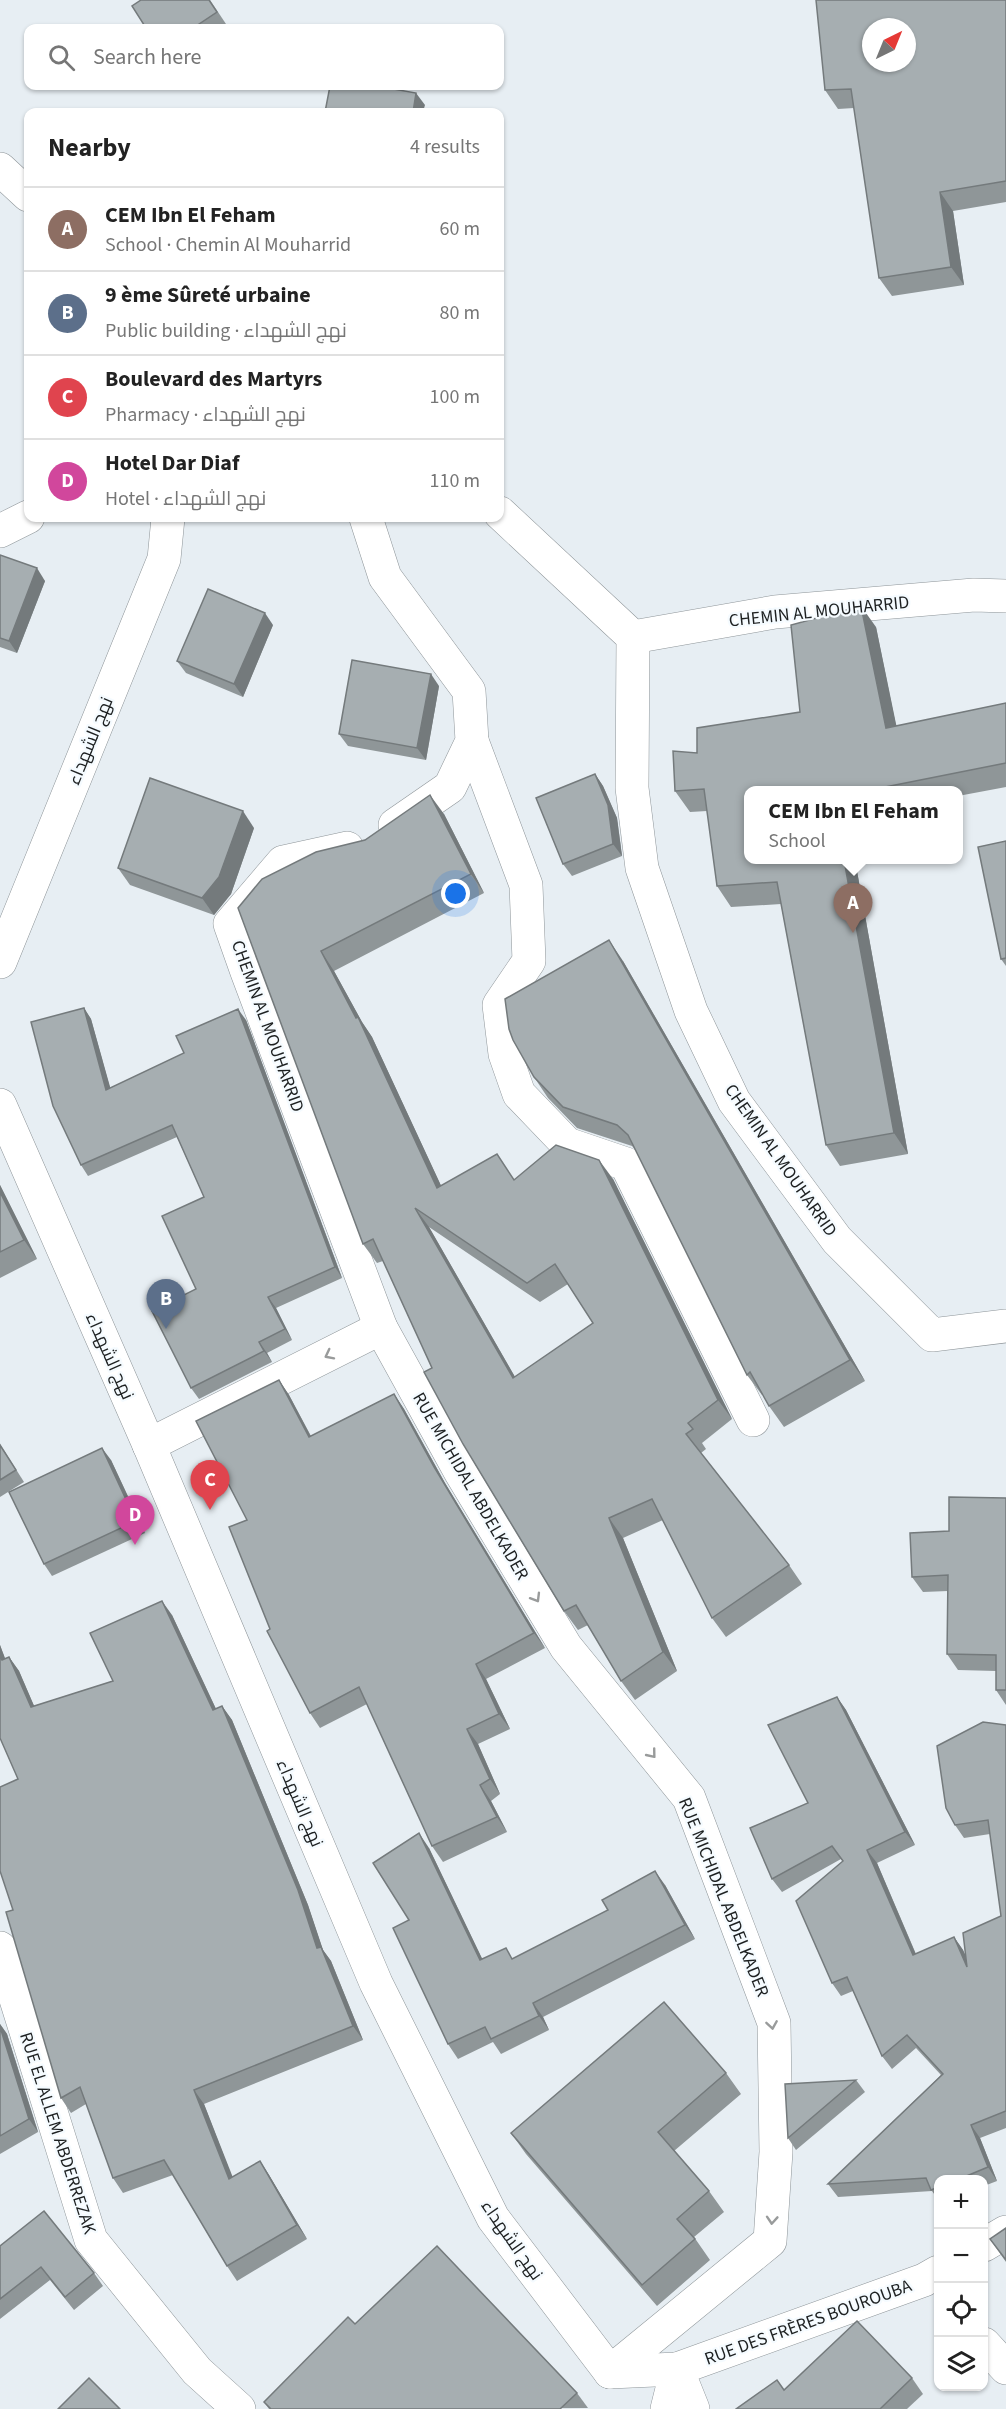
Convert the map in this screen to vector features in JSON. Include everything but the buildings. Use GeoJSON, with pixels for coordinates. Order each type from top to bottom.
{"type":"FeatureCollection","features":[{"type":"Feature","properties":{"kind":"street"},"geometry":{"type":"LineString","coordinates":[[0,169],[24,191]]}},
{"type":"Feature","properties":{"kind":"street"},"geometry":{"type":"LineString","coordinates":[[504,517],[633,637]]}},
{"type":"Feature","properties":{"kind":"street"},"geometry":{"type":"LineString","coordinates":[[0,531],[24,519]]}},
{"type":"Feature","properties":{"kind":"street","name":"نهج الشهداء"},"geometry":{"type":"LineString","coordinates":[[0,962],[164,559],[168,522]]}},
{"type":"Feature","properties":{"kind":"street","name":"CHEMIN AL MOUHARRID"},"geometry":{"type":"LineString","coordinates":[[367,522],[385,577],[469,691],[472,741],[450,787],[368,844],[283,862],[230,924],[381,1328]]}},
{"type":"Feature","properties":{"kind":"street","name":"CHEMIN AL MOUHARRID"},"geometry":{"type":"LineString","coordinates":[[1006,596],[974,595],[775,612],[633,637],[632,788],[642,868],[691,1011],[734,1101],[837,1240],[932,1335],[1006,1326]]}},
{"type":"Feature","properties":{"kind":"street"},"geometry":{"type":"LineString","coordinates":[[472,741],[526,885],[529,961],[499,1005],[505,1054],[519,1094],[567,1144],[626,1164],[753,1420]]}},
{"type":"Feature","properties":{"kind":"street","name":"نهج الشهداء"},"geometry":{"type":"LineString","coordinates":[[0,1106],[149,1445],[376,1983],[493,2218],[610,2372]]}},
{"type":"Feature","properties":{"kind":"street"},"geometry":{"type":"LineString","coordinates":[[149,1445],[381,1328]]}},
{"type":"Feature","properties":{"kind":"street","name":"RUE MICHIDAL ABDELKADER"},"geometry":{"type":"LineString","coordinates":[[381,1328],[461,1473],[566,1647],[689,1798],[774,2023],[776,2152],[770,2241],[610,2372]]}},
{"type":"Feature","properties":{"kind":"street","name":"RUE EL ALLEM ABDERREZAK"},"geometry":{"type":"LineString","coordinates":[[0,1948],[91,2240],[197,2371],[239,2409]]}},
{"type":"Feature","properties":{"kind":"street"},"geometry":{"type":"LineString","coordinates":[[988,2243],[1006,2232]]}},
{"type":"Feature","properties":{"kind":"street","name":"RUE DES FRÈRES BOUROUBA"},"geometry":{"type":"LineString","coordinates":[[677,2369],[934,2282]]}},
{"type":"Feature","properties":{"kind":"street"},"geometry":{"type":"LineString","coordinates":[[988,2348],[1006,2368]]}},
{"type":"Feature","properties":{"kind":"street"},"geometry":{"type":"LineString","coordinates":[[610,2372],[677,2369]]}},
{"type":"Feature","properties":{"kind":"street"},"geometry":{"type":"LineString","coordinates":[[667,2409],[677,2369]]}},
{"type":"Feature","properties":{"kind":"street"},"geometry":{"type":"LineString","coordinates":[[677,2369],[693,2409]]}},
{"type":"Feature","properties":{"kind":"place","name":"CEM Ibn El Feham"},"geometry":{"type":"Point","coordinates":[853,933]}},
{"type":"Feature","properties":{"kind":"place","name":"9 ème Sûreté urbaine"},"geometry":{"type":"Point","coordinates":[166,1329]}},
{"type":"Feature","properties":{"kind":"place","name":"Boulevard des Martyrs"},"geometry":{"type":"Point","coordinates":[210,1510]}},
{"type":"Feature","properties":{"kind":"place","name":"Hotel Dar Diaf"},"geometry":{"type":"Point","coordinates":[135,1545]}}]}
